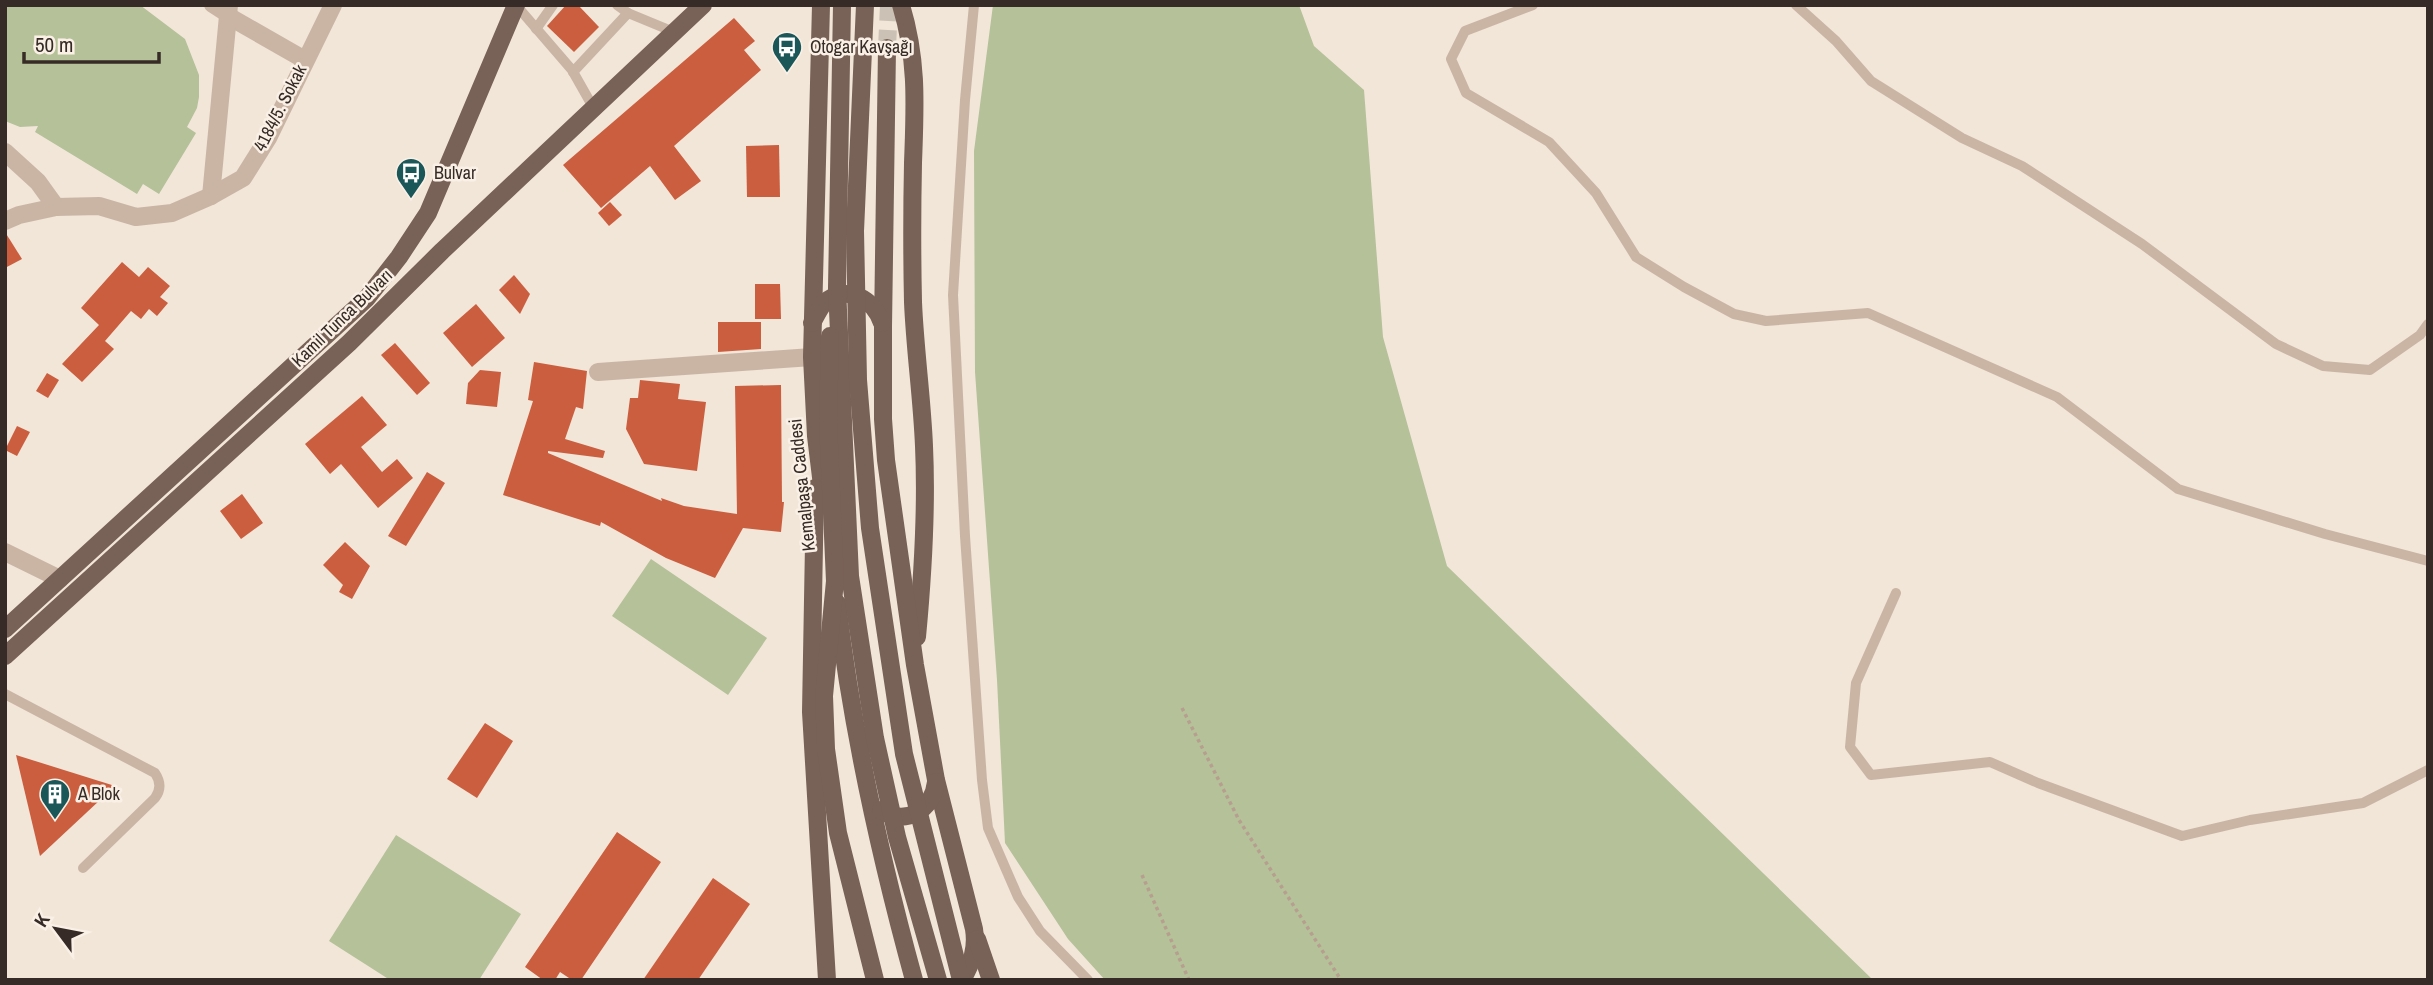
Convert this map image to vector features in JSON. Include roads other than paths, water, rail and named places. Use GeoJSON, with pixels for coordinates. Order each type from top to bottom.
{"type":"FeatureCollection","features":[{"type":"Feature","properties":{"kind":"main road","name":"Kamil Tunca Bulvarı"},"geometry":{"type":"LineString","coordinates":[[5,629],[367,298],[428,213],[516,5]]}},
{"type":"Feature","properties":{"kind":"main road","name":"Kamil Tunca Bulvarı"},"geometry":{"type":"LineString","coordinates":[[5,656],[349,343],[593,107],[703,5]]}},
{"type":"Feature","properties":{"kind":"main road","name":"Kemalpaşa Caddesi"},"geometry":{"type":"LineString","coordinates":[[821,5],[812,323],[817,436],[843,657],[867,786],[906,954]]}},
{"type":"Feature","properties":{"kind":"main road"},"geometry":{"type":"LineString","coordinates":[[842,5],[837,288],[850,576],[875,738],[897,837],[938,980]]}},
{"type":"Feature","properties":{"kind":"main road"},"geometry":{"type":"LineString","coordinates":[[864,5],[855,231],[858,380],[869,514],[904,754],[961,980]]}},
{"type":"Feature","properties":{"kind":"main road"},"geometry":{"type":"LineString","coordinates":[[901,5],[910,39],[915,81],[913,303],[924,442],[925,554],[915,665]]}},
{"type":"Feature","properties":{"kind":"main road"},"geometry":{"type":"LineString","coordinates":[[887,48],[883,327],[886,460],[915,665],[936,780],[974,929],[990,980]]}},
{"type":"Feature","properties":{"kind":"main road"},"geometry":{"type":"LineString","coordinates":[[837,288],[828,367],[835,588],[824,696],[827,766],[838,833],[875,980]]}},
{"type":"Feature","properties":{"kind":"main road"},"geometry":{"type":"LineString","coordinates":[[812,323],[825,303],[845,294],[866,299],[874,306],[883,327]]}},
{"type":"Feature","properties":{"kind":"main road"},"geometry":{"type":"LineString","coordinates":[[817,436],[811,712],[827,980]]}},
{"type":"Feature","properties":{"kind":"main road"},"geometry":{"type":"LineString","coordinates":[[867,786],[870,798],[887,814],[910,816],[921,811],[929,802],[935,792],[936,780]]}},
{"type":"Feature","properties":{"kind":"main road"},"geometry":{"type":"LineString","coordinates":[[961,980],[974,955],[974,929]]}},
{"type":"Feature","properties":{"kind":"main road"},"geometry":{"type":"LineString","coordinates":[[906,954],[908,980]]}},
{"type":"Feature","properties":{"kind":"main road"},"geometry":{"type":"LineString","coordinates":[[906,954],[914,980]]}},
{"type":"Feature","properties":{"kind":"street"},"geometry":{"type":"LineString","coordinates":[[211,5],[229,10],[305,60]]}},
{"type":"Feature","properties":{"kind":"street","name":"4184/5. Sokak"},"geometry":{"type":"LineString","coordinates":[[5,221],[19,215],[55,208],[99,206],[136,217],[172,213],[243,178],[268,138],[333,5]]}},
{"type":"Feature","properties":{"kind":"street"},"geometry":{"type":"LineString","coordinates":[[211,196],[229,10]]}},
{"type":"Feature","properties":{"kind":"street"},"geometry":{"type":"LineString","coordinates":[[5,152],[38,182],[55,208]]}},
{"type":"Feature","properties":{"kind":"street"},"geometry":{"type":"LineString","coordinates":[[598,372],[812,357]]}},
{"type":"Feature","properties":{"kind":"street"},"geometry":{"type":"LineString","coordinates":[[5,552],[60,579]]}},
{"type":"Feature","properties":{"kind":"lane"},"geometry":{"type":"LineString","coordinates":[[516,5],[573,72],[593,107]]}},
{"type":"Feature","properties":{"kind":"lane"},"geometry":{"type":"LineString","coordinates":[[536,29],[553,5]]}},
{"type":"Feature","properties":{"kind":"lane"},"geometry":{"type":"LineString","coordinates":[[617,5],[628,13],[674,32]]}},
{"type":"Feature","properties":{"kind":"lane"},"geometry":{"type":"LineString","coordinates":[[974,5],[965,100],[953,295],[965,536],[986,816],[988,828],[1018,897],[1040,931],[1088,980]]}},
{"type":"Feature","properties":{"kind":"lane"},"geometry":{"type":"LineString","coordinates":[[1534,5],[1465,31],[1451,60],[1465,93],[1549,142],[1596,193],[1636,257],[1684,287],[1734,314],[1766,321],[1868,313],[2057,397],[2178,489],[2325,534],[2428,561]]}},
{"type":"Feature","properties":{"kind":"lane"},"geometry":{"type":"LineString","coordinates":[[1796,5],[1836,41],[1871,81],[1962,138],[2033,173],[2142,244],[2276,344],[2322,366],[2370,370],[2420,335],[2428,324]]}},
{"type":"Feature","properties":{"kind":"lane"},"geometry":{"type":"LineString","coordinates":[[573,72],[628,13]]}},
{"type":"Feature","properties":{"kind":"lane"},"geometry":{"type":"LineString","coordinates":[[1896,593],[1856,683],[1850,747],[1871,775],[1990,762],[2038,783],[2182,836],[2250,820],[2363,803],[2428,771]]}},
{"type":"Feature","properties":{"kind":"lane"},"geometry":{"type":"LineString","coordinates":[[5,694],[155,773],[159,779],[160,790],[155,798],[83,867]]}},
{"type":"Feature","properties":{"kind":"tunnel"},"geometry":{"type":"LineString","coordinates":[[887,48],[889,5]]}},
{"type":"Feature","properties":{"kind":"place","name":"Otogar Kavşağı"},"geometry":{"type":"Point","coordinates":[787,74]}},
{"type":"Feature","properties":{"kind":"place","name":"Bulvar"},"geometry":{"type":"Point","coordinates":[411,200]}},
{"type":"Feature","properties":{"kind":"place","name":"A Blok"},"geometry":{"type":"Point","coordinates":[55,821]}}]}
